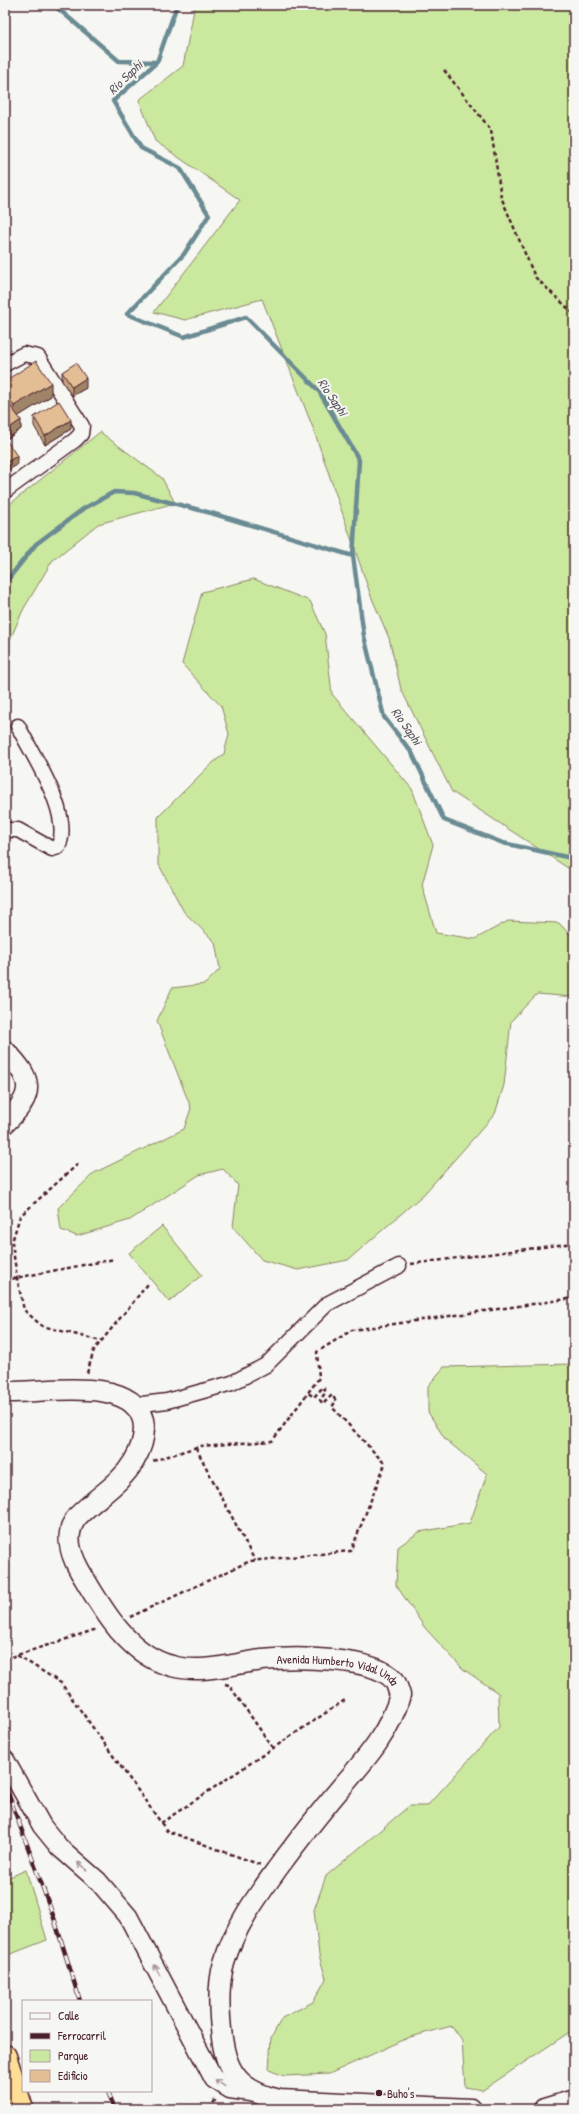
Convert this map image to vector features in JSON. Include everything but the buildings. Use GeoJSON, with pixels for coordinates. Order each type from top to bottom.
{"type":"FeatureCollection","features":[{"type":"Feature","properties":{"kind":"highway"},"geometry":{"type":"LineString","coordinates":[[5,2056],[22,2109]]}},
{"type":"Feature","properties":{"kind":"main road"},"geometry":{"type":"LineString","coordinates":[[5,1050],[20,1066],[26,1077],[27,1086],[26,1098],[18,1110],[5,1123]]}},
{"type":"Feature","properties":{"kind":"main road"},"geometry":{"type":"LineString","coordinates":[[5,1392],[82,1389],[115,1395],[134,1405]]}},
{"type":"Feature","properties":{"kind":"main road","name":"Avenida Humberto Vidal Unda"},"geometry":{"type":"LineString","coordinates":[[134,1405],[141,1415],[144,1436],[139,1452],[128,1470],[116,1485],[77,1517],[73,1523],[69,1538],[69,1546],[79,1571],[98,1602],[123,1636],[156,1660],[171,1666],[192,1669],[227,1666],[262,1660],[326,1659],[352,1663],[379,1671],[395,1681],[400,1694],[398,1703],[374,1749],[306,1829],[263,1886],[234,1934],[223,1964],[220,1984],[220,2016],[223,2049],[233,2074],[239,2082],[257,2093],[274,2099],[296,2102],[471,2109]]}},
{"type":"Feature","properties":{"kind":"main road"},"geometry":{"type":"LineString","coordinates":[[544,2109],[574,2100]]}},
{"type":"Feature","properties":{"kind":"street"},"geometry":{"type":"LineString","coordinates":[[5,364],[24,354],[38,357],[82,426],[81,434],[76,440],[5,491]]}},
{"type":"Feature","properties":{"kind":"street"},"geometry":{"type":"LineString","coordinates":[[5,830],[18,830],[52,849],[58,846],[62,840],[61,819],[55,798],[18,726]]}},
{"type":"Feature","properties":{"kind":"street"},"geometry":{"type":"LineString","coordinates":[[134,1405],[166,1401],[232,1382],[266,1365],[327,1304],[399,1266]]}},
{"type":"Feature","properties":{"kind":"street"},"geometry":{"type":"LineString","coordinates":[[5,1760],[42,1826],[59,1847],[98,1881],[128,1916],[211,2075],[224,2087],[257,2093]]}},
{"type":"Feature","properties":{"kind":"path"},"geometry":{"type":"LineString","coordinates":[[444,70],[490,130],[501,197],[535,277],[574,314]]}},
{"type":"Feature","properties":{"kind":"path"},"geometry":{"type":"LineString","coordinates":[[78,1164],[20,1216],[12,1242],[17,1278],[24,1310],[42,1326],[101,1341]]}},
{"type":"Feature","properties":{"kind":"path"},"geometry":{"type":"LineString","coordinates":[[399,1266],[574,1243]]}},
{"type":"Feature","properties":{"kind":"path"},"geometry":{"type":"LineString","coordinates":[[5,1280],[115,1259]]}},
{"type":"Feature","properties":{"kind":"path"},"geometry":{"type":"LineString","coordinates":[[82,1389],[94,1350],[148,1284]]}},
{"type":"Feature","properties":{"kind":"path"},"geometry":{"type":"LineString","coordinates":[[128,1470],[196,1448],[272,1441],[319,1378],[317,1352],[352,1330],[574,1298]]}},
{"type":"Feature","properties":{"kind":"path"},"geometry":{"type":"LineString","coordinates":[[5,1659],[115,1624],[255,1561],[350,1551],[385,1464],[332,1407],[336,1401],[332,1395],[323,1404],[320,1400],[326,1392],[323,1388],[314,1397],[308,1393]]}},
{"type":"Feature","properties":{"kind":"path"},"geometry":{"type":"LineString","coordinates":[[196,1448],[255,1561]]}},
{"type":"Feature","properties":{"kind":"path"},"geometry":{"type":"LineString","coordinates":[[17,1655],[61,1683],[166,1831],[276,1870]]}},
{"type":"Feature","properties":{"kind":"path"},"geometry":{"type":"LineString","coordinates":[[222,1684],[229,1685],[273,1748]]}},
{"type":"Feature","properties":{"kind":"path"},"geometry":{"type":"LineString","coordinates":[[161,1824],[345,1700]]}},
{"type":"Feature","properties":{"kind":"green space"},"geometry":{"type":"Polygon","coordinates":[[[195,5],[574,5],[574,872],[452,792],[401,689],[389,638],[371,596],[313,428],[262,299],[185,320],[154,312],[240,200],[155,141],[139,100],[183,66],[195,5]]]}},
{"type":"Feature","properties":{"kind":"green space"},"geometry":{"type":"Polygon","coordinates":[[[100,432],[162,478],[175,503],[98,524],[52,561],[23,610],[5,651],[5,508],[100,432]]]}},
{"type":"Feature","properties":{"kind":"green space"},"geometry":{"type":"Polygon","coordinates":[[[254,579],[310,601],[325,634],[332,694],[412,789],[433,845],[422,885],[436,933],[475,939],[508,921],[559,923],[574,939],[574,997],[537,994],[511,1021],[504,1085],[495,1114],[424,1194],[348,1260],[298,1270],[262,1260],[233,1227],[238,1185],[223,1169],[199,1175],[130,1220],[77,1236],[61,1230],[58,1208],[94,1173],[184,1129],[191,1108],[157,1021],[172,988],[205,984],[220,969],[215,942],[184,912],[158,863],[158,817],[209,766],[224,754],[229,734],[221,706],[182,664],[202,592],[254,579]]]}},
{"type":"Feature","properties":{"kind":"green space"},"geometry":{"type":"Polygon","coordinates":[[[162,1226],[202,1275],[169,1302],[129,1253],[162,1226]]]}},
{"type":"Feature","properties":{"kind":"green space"},"geometry":{"type":"Polygon","coordinates":[[[574,1364],[574,2029],[483,2090],[465,2087],[462,2040],[452,2026],[410,2037],[329,2074],[284,2076],[269,2070],[271,2038],[282,2018],[313,2002],[326,1979],[319,1955],[314,1910],[326,1876],[409,1806],[427,1806],[499,1727],[498,1693],[463,1669],[425,1628],[396,1585],[398,1547],[419,1532],[470,1523],[487,1474],[445,1439],[428,1412],[428,1386],[444,1367],[574,1364]]]}},
{"type":"Feature","properties":{"kind":"green space"},"geometry":{"type":"Polygon","coordinates":[[[26,1870],[47,1940],[11,1954],[5,1935],[5,1879],[26,1870]]]}},
{"type":"Feature","properties":{"kind":"waterway"},"geometry":{"type":"LineString","coordinates":[[54,5],[119,61],[157,62]]}},
{"type":"Feature","properties":{"kind":"waterway","name":"Rio Saphi"},"geometry":{"type":"LineString","coordinates":[[177,5],[157,62],[113,101],[141,148],[180,168],[209,215],[184,254],[127,314],[184,337],[246,317],[319,391],[359,460],[353,556],[364,636],[384,717],[412,753],[444,820],[503,843],[571,858],[574,862]]}},
{"type":"Feature","properties":{"kind":"waterway"},"geometry":{"type":"LineString","coordinates":[[5,583],[36,544],[83,509],[114,492],[134,493],[211,513],[353,556]]}},
{"type":"Feature","properties":{"kind":"railway"},"geometry":{"type":"LineString","coordinates":[[5,1785],[54,1918],[80,2000]]}},
{"type":"Feature","properties":{"kind":"railway"},"geometry":{"type":"LineString","coordinates":[[108,2092],[114,2109]]}},
{"type":"Feature","properties":{"kind":"place","name":"Buho's"},"geometry":{"type":"Point","coordinates":[379,2093]}}]}
